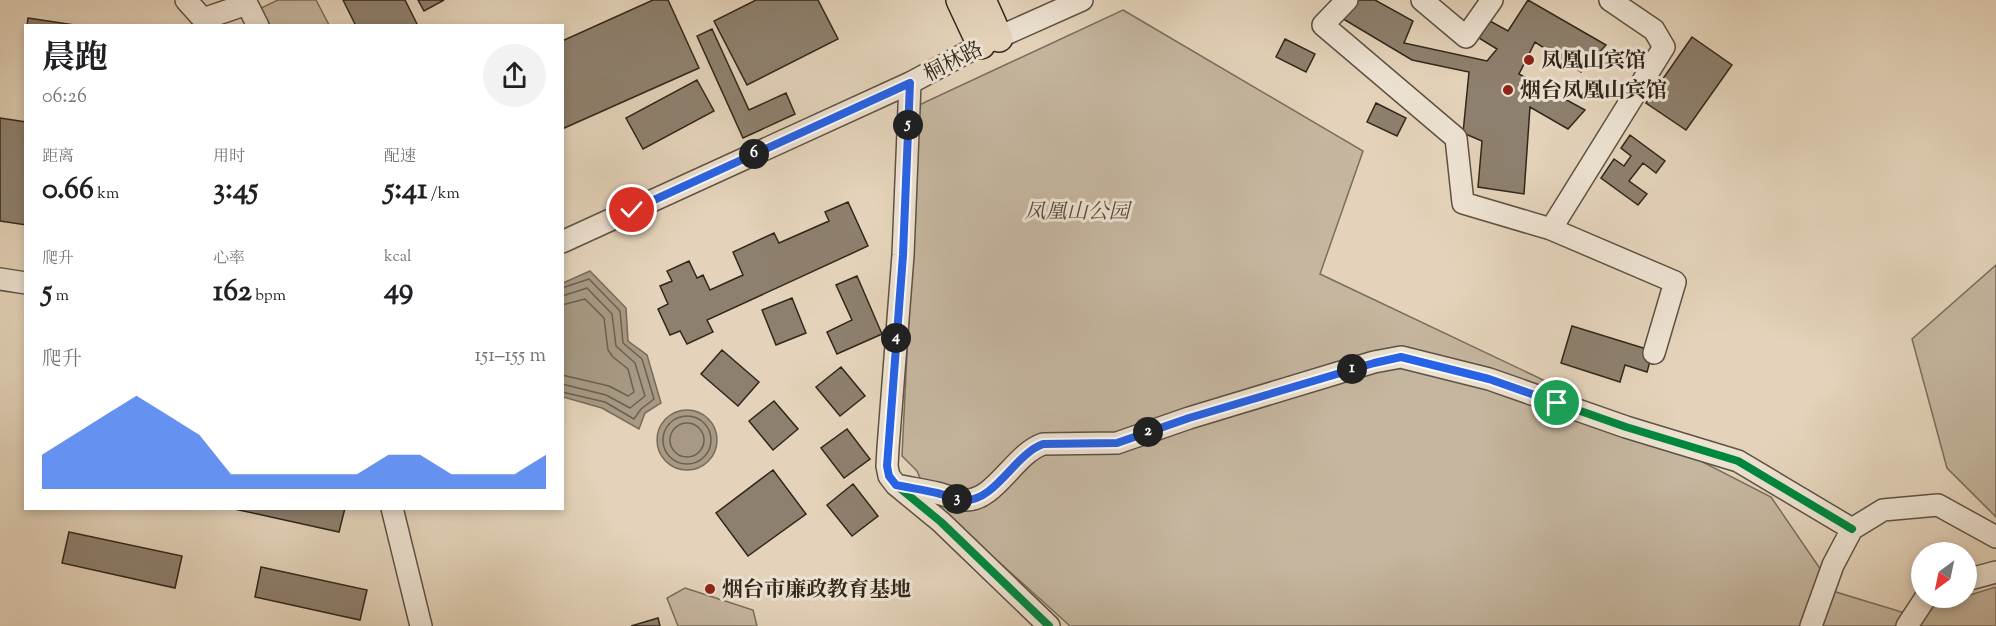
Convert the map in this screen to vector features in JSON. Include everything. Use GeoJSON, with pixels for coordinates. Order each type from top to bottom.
{"type":"FeatureCollection","features":[{"type":"Feature","properties":{"kind":"main road"},"geometry":{"type":"LineString","coordinates":[[960,0],[990,41]]}},
{"type":"Feature","properties":{"kind":"main road"},"geometry":{"type":"LineString","coordinates":[[982,0],[990,41]]}},
{"type":"Feature","properties":{"kind":"street"},"geometry":{"type":"LineString","coordinates":[[186,0],[203,19],[247,4],[257,24]]}},
{"type":"Feature","properties":{"kind":"street","name":"桐林路"},"geometry":{"type":"LineString","coordinates":[[564,241],[910,83],[990,41],[1082,0]]}},
{"type":"Feature","properties":{"kind":"street"},"geometry":{"type":"LineString","coordinates":[[1347,0],[1323,25],[1456,138],[1463,203],[1551,229],[1675,282],[1654,353]]}},
{"type":"Feature","properties":{"kind":"street"},"geometry":{"type":"LineString","coordinates":[[1422,0],[1466,37],[1492,0]]}},
{"type":"Feature","properties":{"kind":"street"},"geometry":{"type":"LineString","coordinates":[[1551,229],[1664,47],[1654,30],[1610,0]]}},
{"type":"Feature","properties":{"kind":"street"},"geometry":{"type":"LineString","coordinates":[[910,83],[903,255],[887,466],[889,476],[896,485],[941,522],[1049,626]]}},
{"type":"Feature","properties":{"kind":"street"},"geometry":{"type":"LineString","coordinates":[[0,279],[24,282]]}},
{"type":"Feature","properties":{"kind":"street"},"geometry":{"type":"LineString","coordinates":[[896,485],[963,500],[975,499],[986,493],[1033,448],[1043,444],[1117,443],[1211,411],[1401,357],[1489,379],[1626,427],[1738,461],[1852,529]]}},
{"type":"Feature","properties":{"kind":"street"},"geometry":{"type":"LineString","coordinates":[[1810,626],[1833,565],[1852,529],[1883,510],[1938,505],[1996,537]]}},
{"type":"Feature","properties":{"kind":"street"},"geometry":{"type":"LineString","coordinates":[[392,510],[421,626]]}},
{"type":"Feature","properties":{"kind":"street"},"geometry":{"type":"LineString","coordinates":[[1977,577],[1996,572]]}},
{"type":"Feature","properties":{"kind":"street"},"geometry":{"type":"LineString","coordinates":[[1907,626],[1919,608]]}},
{"type":"Feature","properties":{"kind":"green space"},"geometry":{"type":"Polygon","coordinates":[[[278,0],[316,0],[328,24],[269,24],[261,8],[278,0]]]}},
{"type":"Feature","properties":{"kind":"green space","name":"凤凰山公园"},"geometry":{"type":"Polygon","coordinates":[[[1123,10],[1363,151],[1320,274],[1537,377],[1771,497],[1836,592],[1908,614],[1928,608],[1977,608],[1977,593],[1996,587],[1996,626],[1070,626],[929,499],[917,471],[902,456],[919,105],[1123,10]]]}},
{"type":"Feature","properties":{"kind":"green space"},"geometry":{"type":"Polygon","coordinates":[[[1996,265],[1996,517],[1947,468],[1912,339],[1996,265]]]}},
{"type":"Feature","properties":{"kind":"green space"},"geometry":{"type":"Polygon","coordinates":[[[685,588],[753,610],[757,626],[678,626],[667,598],[685,588]]]}},
{"type":"Feature","properties":{"kind":"water"},"geometry":{"type":"Polygon","coordinates":[[[590,271],[626,308],[628,341],[647,355],[661,403],[645,413],[639,429],[602,408],[564,397],[564,283],[590,271]]]}},
{"type":"Feature","properties":{"kind":"water"},"geometry":{"type":"Polygon","coordinates":[[[681,410],[693,410],[704,415],[712,423],[717,440],[715,452],[704,465],[693,470],[681,470],[670,465],[662,457],[657,446],[657,434],[662,423],[670,415],[681,410]]]}},
{"type":"Feature","properties":{"kind":"building"},"geometry":{"type":"Polygon","coordinates":[[[343,0],[405,0],[417,24],[355,24],[343,0]]]}},
{"type":"Feature","properties":{"kind":"building"},"geometry":{"type":"Polygon","coordinates":[[[418,0],[444,0],[424,11],[418,0]]]}},
{"type":"Feature","properties":{"kind":"building"},"geometry":{"type":"Polygon","coordinates":[[[653,0],[668,0],[699,68],[564,128],[564,40],[653,0]]]}},
{"type":"Feature","properties":{"kind":"building"},"geometry":{"type":"Polygon","coordinates":[[[756,0],[818,0],[838,39],[747,85],[714,21],[756,0]]]}},
{"type":"Feature","properties":{"kind":"building","name":"烟台凤凰山宾馆"},"geometry":{"type":"Polygon","coordinates":[[[1354,0],[1375,0],[1413,21],[1404,43],[1487,61],[1497,49],[1479,38],[1490,21],[1508,31],[1528,0],[1606,45],[1581,72],[1535,42],[1519,74],[1585,110],[1568,129],[1530,107],[1524,194],[1478,187],[1482,141],[1463,133],[1469,72],[1412,60],[1340,17],[1354,0]]]}},
{"type":"Feature","properties":{"kind":"building"},"geometry":{"type":"Polygon","coordinates":[[[28,18],[67,24],[27,24],[28,18]]]}},
{"type":"Feature","properties":{"kind":"building"},"geometry":{"type":"Polygon","coordinates":[[[712,29],[749,110],[786,93],[795,114],[743,138],[697,36],[712,29]]]}},
{"type":"Feature","properties":{"kind":"building"},"geometry":{"type":"Polygon","coordinates":[[[1692,37],[1732,65],[1686,130],[1646,103],[1692,37]]]}},
{"type":"Feature","properties":{"kind":"building"},"geometry":{"type":"Polygon","coordinates":[[[1285,39],[1315,54],[1306,72],[1276,57],[1285,39]]]}},
{"type":"Feature","properties":{"kind":"building"},"geometry":{"type":"Polygon","coordinates":[[[697,80],[714,111],[643,149],[626,118],[697,80]]]}},
{"type":"Feature","properties":{"kind":"building"},"geometry":{"type":"Polygon","coordinates":[[[1376,103],[1406,118],[1397,136],[1367,122],[1376,103]]]}},
{"type":"Feature","properties":{"kind":"building"},"geometry":{"type":"Polygon","coordinates":[[[0,118],[24,122],[24,225],[0,221],[0,118]]]}},
{"type":"Feature","properties":{"kind":"building"},"geometry":{"type":"Polygon","coordinates":[[[1630,135],[1665,161],[1656,173],[1643,163],[1629,181],[1647,194],[1638,205],[1601,178],[1614,159],[1624,166],[1631,156],[1621,148],[1630,135]]]}},
{"type":"Feature","properties":{"kind":"building"},"geometry":{"type":"Polygon","coordinates":[[[848,202],[868,246],[707,320],[713,332],[687,344],[680,331],[670,335],[658,309],[668,304],[660,286],[672,281],[667,271],[689,261],[697,278],[703,275],[710,290],[743,275],[733,252],[774,233],[779,243],[829,221],[825,212],[848,202]]]}},
{"type":"Feature","properties":{"kind":"building"},"geometry":{"type":"Polygon","coordinates":[[[857,276],[882,334],[837,354],[827,332],[852,320],[836,285],[857,276]]]}},
{"type":"Feature","properties":{"kind":"building"},"geometry":{"type":"Polygon","coordinates":[[[792,298],[806,333],[776,345],[762,310],[792,298]]]}},
{"type":"Feature","properties":{"kind":"building"},"geometry":{"type":"Polygon","coordinates":[[[1572,326],[1653,351],[1647,372],[1625,365],[1620,382],[1561,363],[1572,326]]]}},
{"type":"Feature","properties":{"kind":"building"},"geometry":{"type":"Polygon","coordinates":[[[722,350],[759,382],[738,406],[701,374],[722,350]]]}},
{"type":"Feature","properties":{"kind":"building"},"geometry":{"type":"Polygon","coordinates":[[[841,367],[865,396],[840,416],[816,387],[841,367]]]}},
{"type":"Feature","properties":{"kind":"building"},"geometry":{"type":"Polygon","coordinates":[[[774,401],[798,429],[773,450],[749,421],[774,401]]]}},
{"type":"Feature","properties":{"kind":"building"},"geometry":{"type":"Polygon","coordinates":[[[847,429],[870,459],[844,478],[821,448],[847,429]]]}},
{"type":"Feature","properties":{"kind":"building"},"geometry":{"type":"Polygon","coordinates":[[[773,470],[806,514],[748,556],[716,513],[773,470]]]}},
{"type":"Feature","properties":{"kind":"building"},"geometry":{"type":"Polygon","coordinates":[[[853,484],[878,516],[852,536],[827,505],[853,484]]]}},
{"type":"Feature","properties":{"kind":"building"},"geometry":{"type":"Polygon","coordinates":[[[239,510],[344,510],[339,532],[239,510]]]}},
{"type":"Feature","properties":{"kind":"building"},"geometry":{"type":"Polygon","coordinates":[[[69,532],[182,556],[175,588],[62,563],[69,532]]]}},
{"type":"Feature","properties":{"kind":"building"},"geometry":{"type":"Polygon","coordinates":[[[261,567],[367,590],[360,620],[255,597],[261,567]]]}},
{"type":"Feature","properties":{"kind":"building"},"geometry":{"type":"Polygon","coordinates":[[[658,618],[660,626],[631,626],[658,618]]]}},
{"type":"Feature","properties":{"kind":"cycle path"},"geometry":{"type":"LineString","coordinates":[[910,83],[903,255],[887,466],[889,476],[896,485],[941,522],[1049,626]]}},
{"type":"Feature","properties":{"kind":"cycle path"},"geometry":{"type":"LineString","coordinates":[[896,485],[962,500],[976,498],[986,493],[1023,457],[1043,444],[1117,443],[1189,418],[1374,362],[1401,357],[1489,379],[1626,427],[1738,461],[1852,529]]}},
{"type":"Feature","properties":{"kind":"place","name":"凤凰山宾馆"},"geometry":{"type":"Point","coordinates":[1529,60]}},
{"type":"Feature","properties":{"kind":"place","name":"烟台凤凰山宾馆"},"geometry":{"type":"Point","coordinates":[1508,90]}},
{"type":"Feature","properties":{"kind":"place","name":"烟台市廉政教育基地"},"geometry":{"type":"Point","coordinates":[710,589]}},
{"type":"Feature","properties":{"kind":"route"},"geometry":{"type":"LineString","coordinates":[[632,210],[910,83],[903,255],[887,466],[889,476],[896,485],[963,500],[975,499],[986,493],[1019,460],[1033,448],[1043,444],[1117,443],[1189,418],[1401,357],[1489,379],[1557,403]]}}]}
